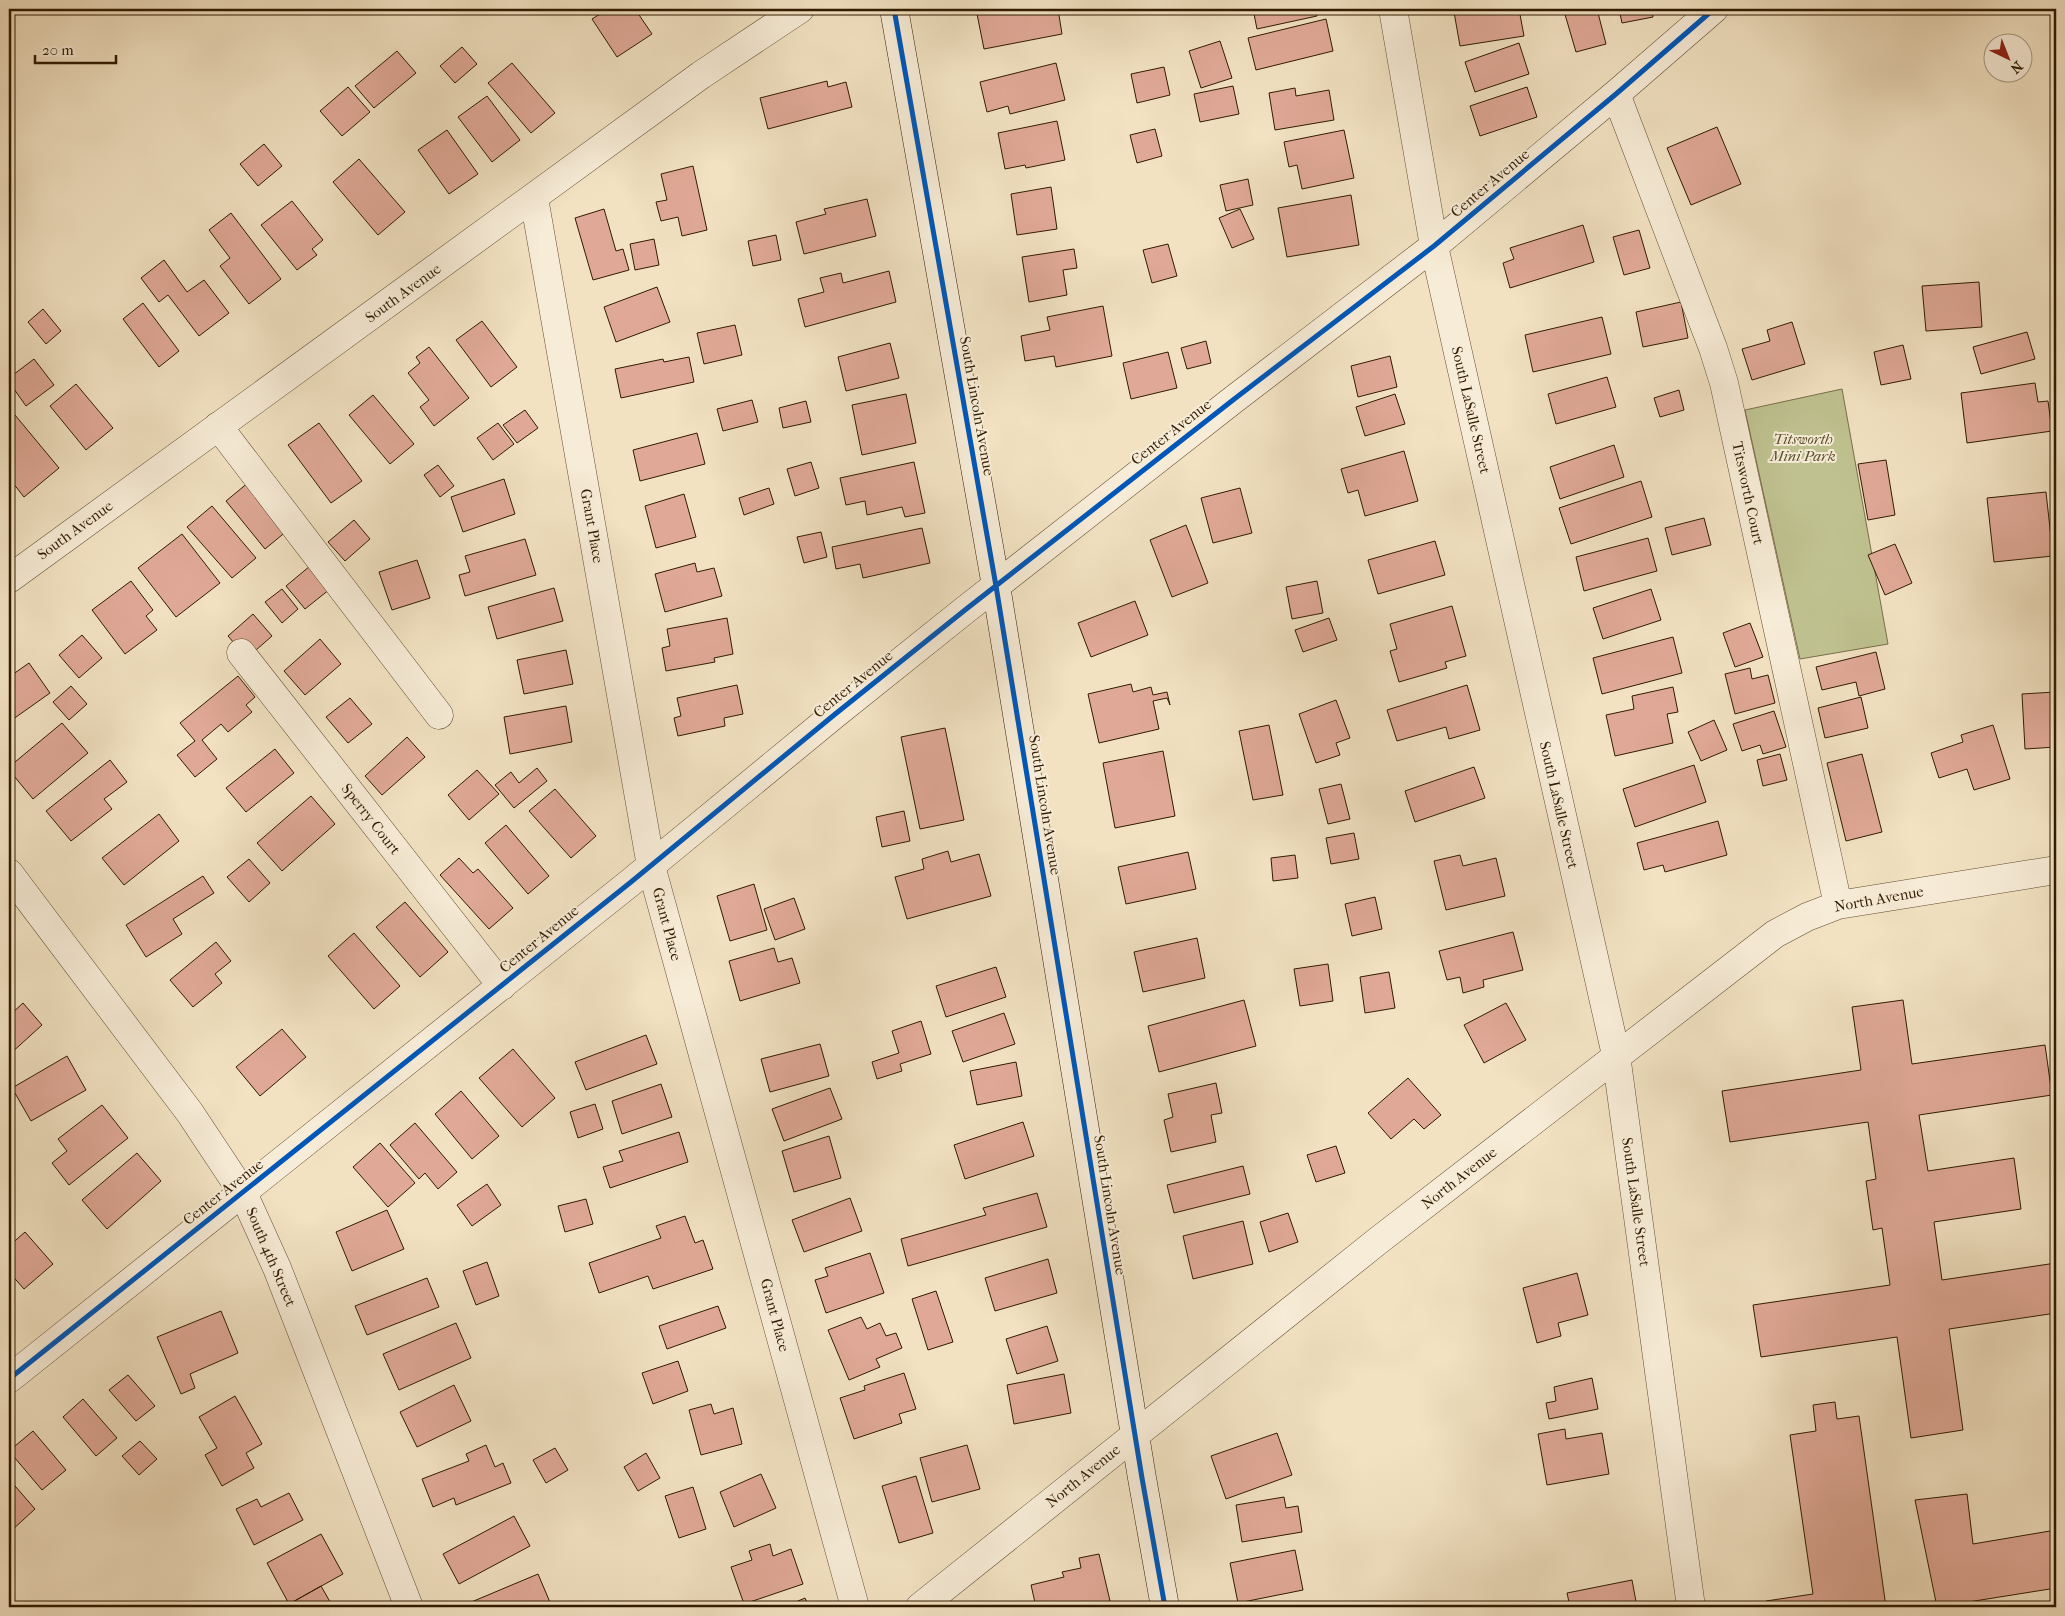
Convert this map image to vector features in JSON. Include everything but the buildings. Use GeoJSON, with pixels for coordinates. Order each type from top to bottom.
{"type":"FeatureCollection","features":[{"type":"Feature","properties":{"kind":"street","name":"South Avenue"},"geometry":{"type":"LineString","coordinates":[[9,579],[701,75],[800,9]]}},
{"type":"Feature","properties":{"kind":"street","name":"South Lincoln Avenue"},"geometry":{"type":"LineString","coordinates":[[894,9],[996,586],[1165,1607]]}},
{"type":"Feature","properties":{"kind":"street","name":"South LaSalle Street"},"geometry":{"type":"LineString","coordinates":[[1393,9],[1434,246],[1616,1056],[1691,1607]]}},
{"type":"Feature","properties":{"kind":"street","name":"Center Avenue"},"geometry":{"type":"LineString","coordinates":[[9,1379],[502,986],[834,715],[996,586],[1233,400],[1434,246],[1616,94],[1714,9]]}},
{"type":"Feature","properties":{"kind":"street","name":"Titsworth Court"},"geometry":{"type":"LineString","coordinates":[[1616,94],[1713,348],[1724,383],[1838,905]]}},
{"type":"Feature","properties":{"kind":"street","name":"Grant Place"},"geometry":{"type":"LineString","coordinates":[[534,198],[651,866],[855,1607]]}},
{"type":"Feature","properties":{"kind":"street"},"geometry":{"type":"LineString","coordinates":[[218,426],[439,715]]}},
{"type":"Feature","properties":{"kind":"street","name":"Sperry Court"},"geometry":{"type":"LineString","coordinates":[[241,653],[502,986]]}},
{"type":"Feature","properties":{"kind":"street","name":"North Avenue"},"geometry":{"type":"LineString","coordinates":[[920,1607],[1378,1240],[1774,934],[1807,916],[1838,905],[2056,870]]}},
{"type":"Feature","properties":{"kind":"street","name":"South 4th Street"},"geometry":{"type":"LineString","coordinates":[[9,873],[190,1113],[243,1192],[277,1268],[409,1607]]}},
{"type":"Feature","properties":{"kind":"green space","name":"Titsworth Mini Park"},"geometry":{"type":"Polygon","coordinates":[[[1842,389],[1888,644],[1800,659],[1745,410],[1842,389]]]}},
{"type":"Feature","properties":{"kind":"cycle path"},"geometry":{"type":"LineString","coordinates":[[894,9],[996,586],[1142,1478],[1165,1607]]}},
{"type":"Feature","properties":{"kind":"cycle path"},"geometry":{"type":"LineString","coordinates":[[9,1379],[631,882],[965,610],[1233,400],[1434,246],[1616,94],[1714,9]]}}]}
